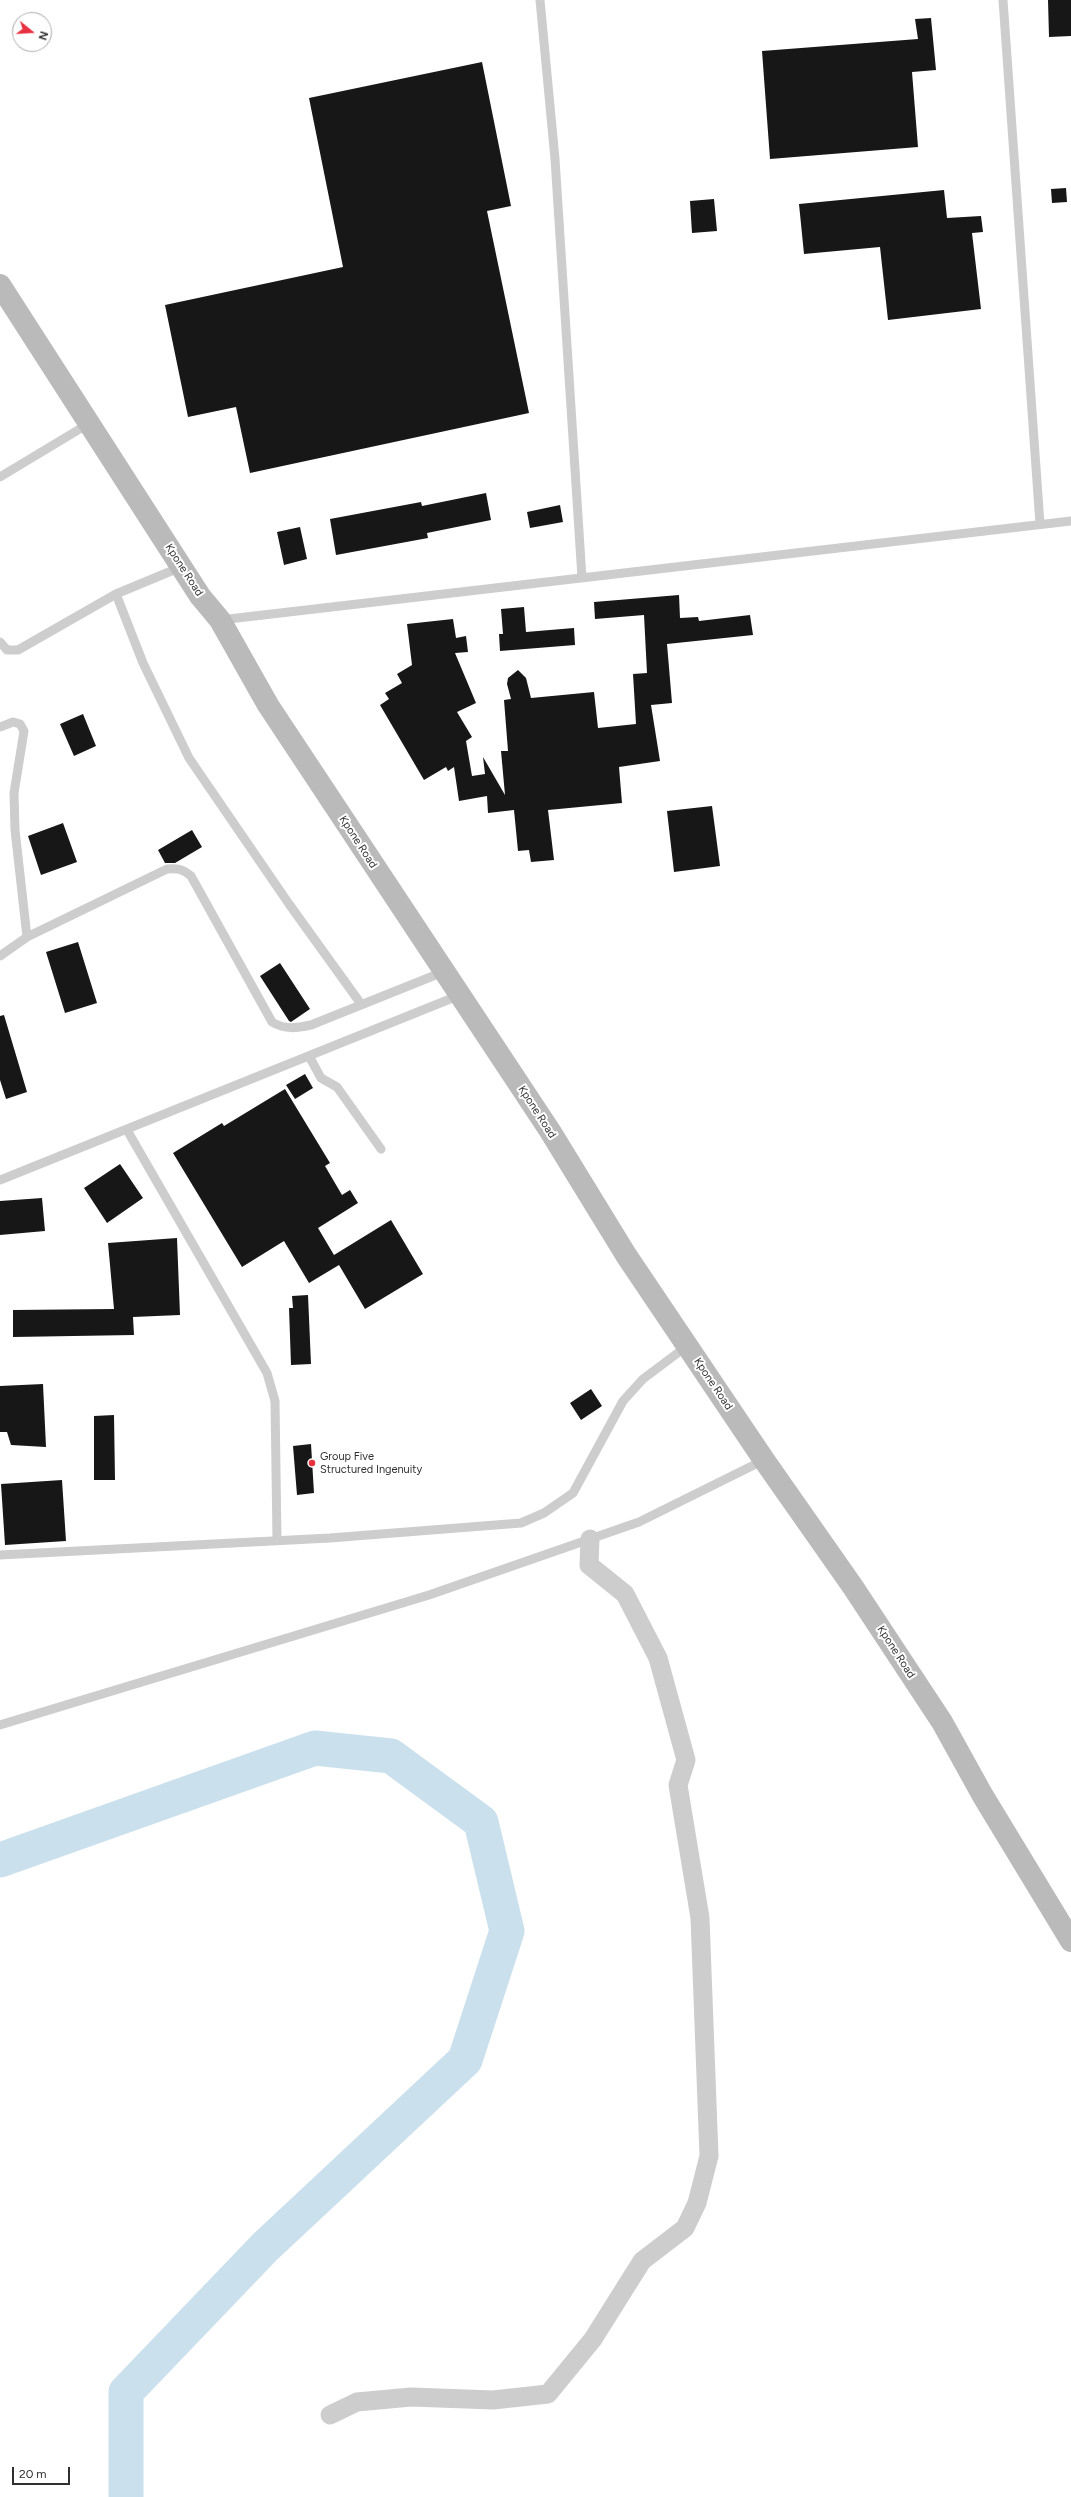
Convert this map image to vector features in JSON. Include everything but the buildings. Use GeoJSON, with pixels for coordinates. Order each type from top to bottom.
{"type":"FeatureCollection","features":[{"type":"Feature","properties":{"kind":"main road","name":"Kpone Road"},"geometry":{"type":"LineString","coordinates":[[0,286],[200,596],[220,620],[268,705],[443,972],[460,995],[687,1346],[764,1460],[853,1587],[942,1722],[983,1796],[1071,1941]]}},
{"type":"Feature","properties":{"kind":"street"},"geometry":{"type":"LineString","coordinates":[[330,2415],[357,2402],[403,2398],[493,2400],[548,2394],[592,2339],[642,2261],[685,2228],[697,2203],[709,2156],[700,1918],[678,1785],[686,1760],[658,1658],[626,1594],[589,1565],[590,1539]]}},
{"type":"Feature","properties":{"kind":"lane"},"geometry":{"type":"LineString","coordinates":[[540,0],[555,159],[582,578]]}},
{"type":"Feature","properties":{"kind":"lane"},"geometry":{"type":"LineString","coordinates":[[1003,0],[1040,524]]}},
{"type":"Feature","properties":{"kind":"lane"},"geometry":{"type":"LineString","coordinates":[[0,476],[88,424]]}},
{"type":"Feature","properties":{"kind":"lane"},"geometry":{"type":"LineString","coordinates":[[220,620],[1071,521]]}},
{"type":"Feature","properties":{"kind":"lane"},"geometry":{"type":"LineString","coordinates":[[0,642],[7,650],[18,650],[116,594],[182,567]]}},
{"type":"Feature","properties":{"kind":"lane"},"geometry":{"type":"LineString","coordinates":[[116,594],[150,677],[189,758],[289,904],[361,1004]]}},
{"type":"Feature","properties":{"kind":"lane"},"geometry":{"type":"LineString","coordinates":[[0,727],[13,722],[20,724],[24,731],[14,792],[15,830],[28,937]]}},
{"type":"Feature","properties":{"kind":"lane"},"geometry":{"type":"LineString","coordinates":[[0,956],[28,937],[167,869],[181,869],[191,876],[272,1022],[280,1027],[302,1027],[443,972]]}},
{"type":"Feature","properties":{"kind":"lane"},"geometry":{"type":"LineString","coordinates":[[0,1180],[460,995]]}},
{"type":"Feature","properties":{"kind":"lane"},"geometry":{"type":"LineString","coordinates":[[310,1056],[321,1078],[338,1087],[381,1149]]}},
{"type":"Feature","properties":{"kind":"lane"},"geometry":{"type":"LineString","coordinates":[[127,1130],[267,1373],[275,1401],[277,1540]]}},
{"type":"Feature","properties":{"kind":"lane"},"geometry":{"type":"LineString","coordinates":[[0,1555],[277,1540],[521,1523],[544,1513],[573,1493],[623,1401],[643,1379],[687,1346]]}},
{"type":"Feature","properties":{"kind":"lane"},"geometry":{"type":"LineString","coordinates":[[0,1725],[429,1595],[639,1522],[764,1460]]}},
{"type":"Feature","properties":{"kind":"waterway"},"geometry":{"type":"LineString","coordinates":[[0,1860],[315,1748],[391,1756],[481,1822],[507,1931],[465,2060],[265,2247],[126,2392],[126,2497]]}},
{"type":"Feature","properties":{"kind":"place","name":"Group Five Structured Ingenuity"},"geometry":{"type":"Point","coordinates":[312,1463]}}]}
